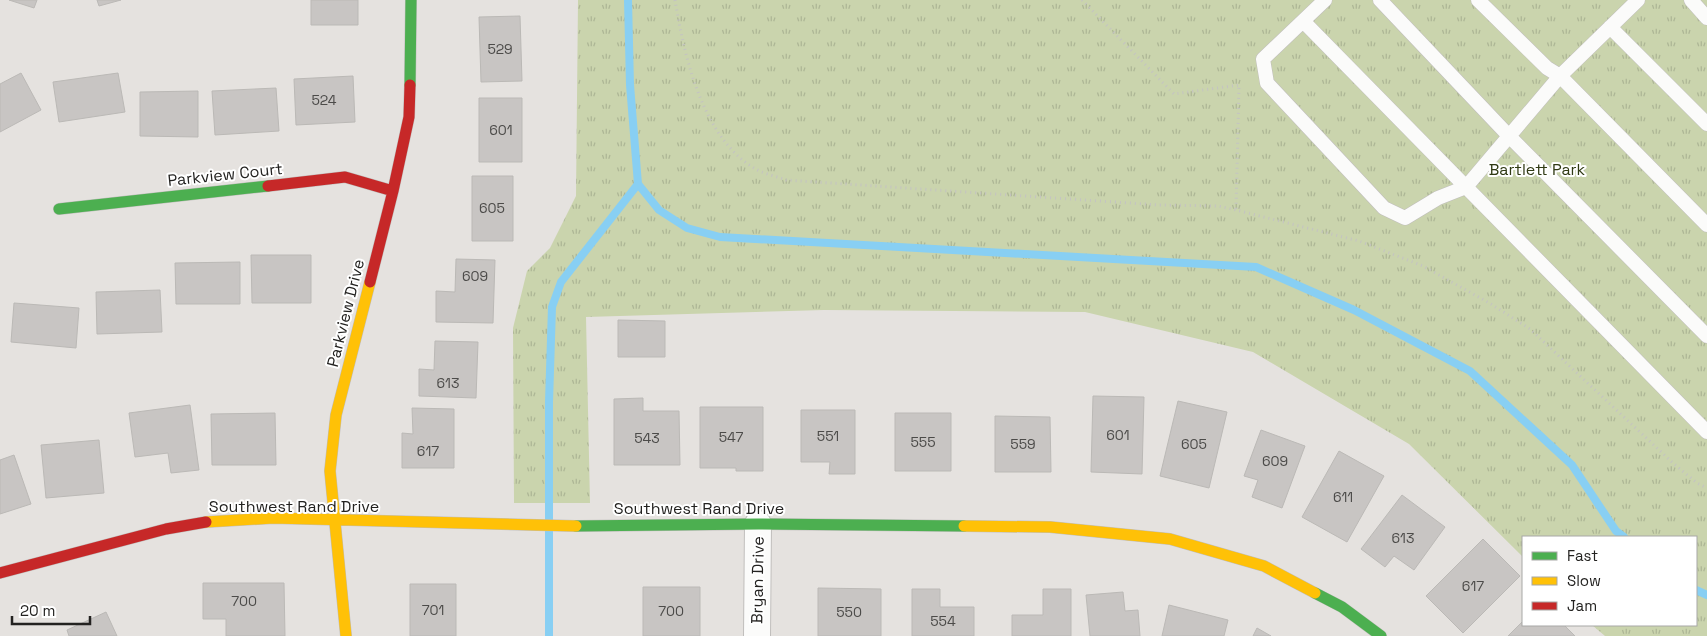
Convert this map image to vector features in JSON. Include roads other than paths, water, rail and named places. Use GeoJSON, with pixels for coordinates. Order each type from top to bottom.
{"type":"FeatureCollection","features":[{"type":"Feature","properties":{"kind":"street","name":"Parkview Drive"},"geometry":{"type":"LineString","coordinates":[[346,636],[330,471],[336,415],[393,191],[409,117],[411,0]]}},
{"type":"Feature","properties":{"kind":"street","name":"Parkview Court"},"geometry":{"type":"LineString","coordinates":[[59,209],[345,177],[393,191]]}},
{"type":"Feature","properties":{"kind":"street","name":"Southwest Rand Drive"},"geometry":{"type":"LineString","coordinates":[[0,573],[166,529],[210,520],[273,518],[584,526],[758,524],[1050,527],[1170,539],[1264,566],[1342,608],[1381,636]]}},
{"type":"Feature","properties":{"kind":"street","name":"Bryan Drive"},"geometry":{"type":"LineString","coordinates":[[757,636],[758,524]]}},
{"type":"Feature","properties":{"kind":"lane"},"geometry":{"type":"LineString","coordinates":[[1325,0],[1264,60],[1266,83],[1384,208],[1405,218],[1438,198],[1466,187],[1560,76],[1638,0]]}},
{"type":"Feature","properties":{"kind":"lane"},"geometry":{"type":"LineString","coordinates":[[1380,0],[1509,136],[1705,330]]}},
{"type":"Feature","properties":{"kind":"lane"},"geometry":{"type":"LineString","coordinates":[[1478,0],[1547,68],[1560,76],[1707,225]]}},
{"type":"Feature","properties":{"kind":"lane"},"geometry":{"type":"LineString","coordinates":[[1691,0],[1707,18]]}},
{"type":"Feature","properties":{"kind":"lane"},"geometry":{"type":"LineString","coordinates":[[1303,21],[1707,432]]}},
{"type":"Feature","properties":{"kind":"lane"},"geometry":{"type":"LineString","coordinates":[[1610,27],[1707,124]]}},
{"type":"Feature","properties":{"kind":"waterway"},"geometry":{"type":"LineString","coordinates":[[628,0],[630,85],[638,184],[659,210],[687,228],[720,237],[1256,267],[1354,310],[1470,371],[1572,465],[1616,531],[1623,536]]}},
{"type":"Feature","properties":{"kind":"waterway"},"geometry":{"type":"LineString","coordinates":[[549,636],[549,402],[552,307],[561,282],[638,184]]}},
{"type":"Feature","properties":{"kind":"waterway"},"geometry":{"type":"LineString","coordinates":[[1697,590],[1707,595]]}},
{"type":"Feature","properties":{"kind":"park label","name":"Bartlett Park"},"geometry":{"type":"Point","coordinates":[1537,169]}}]}
